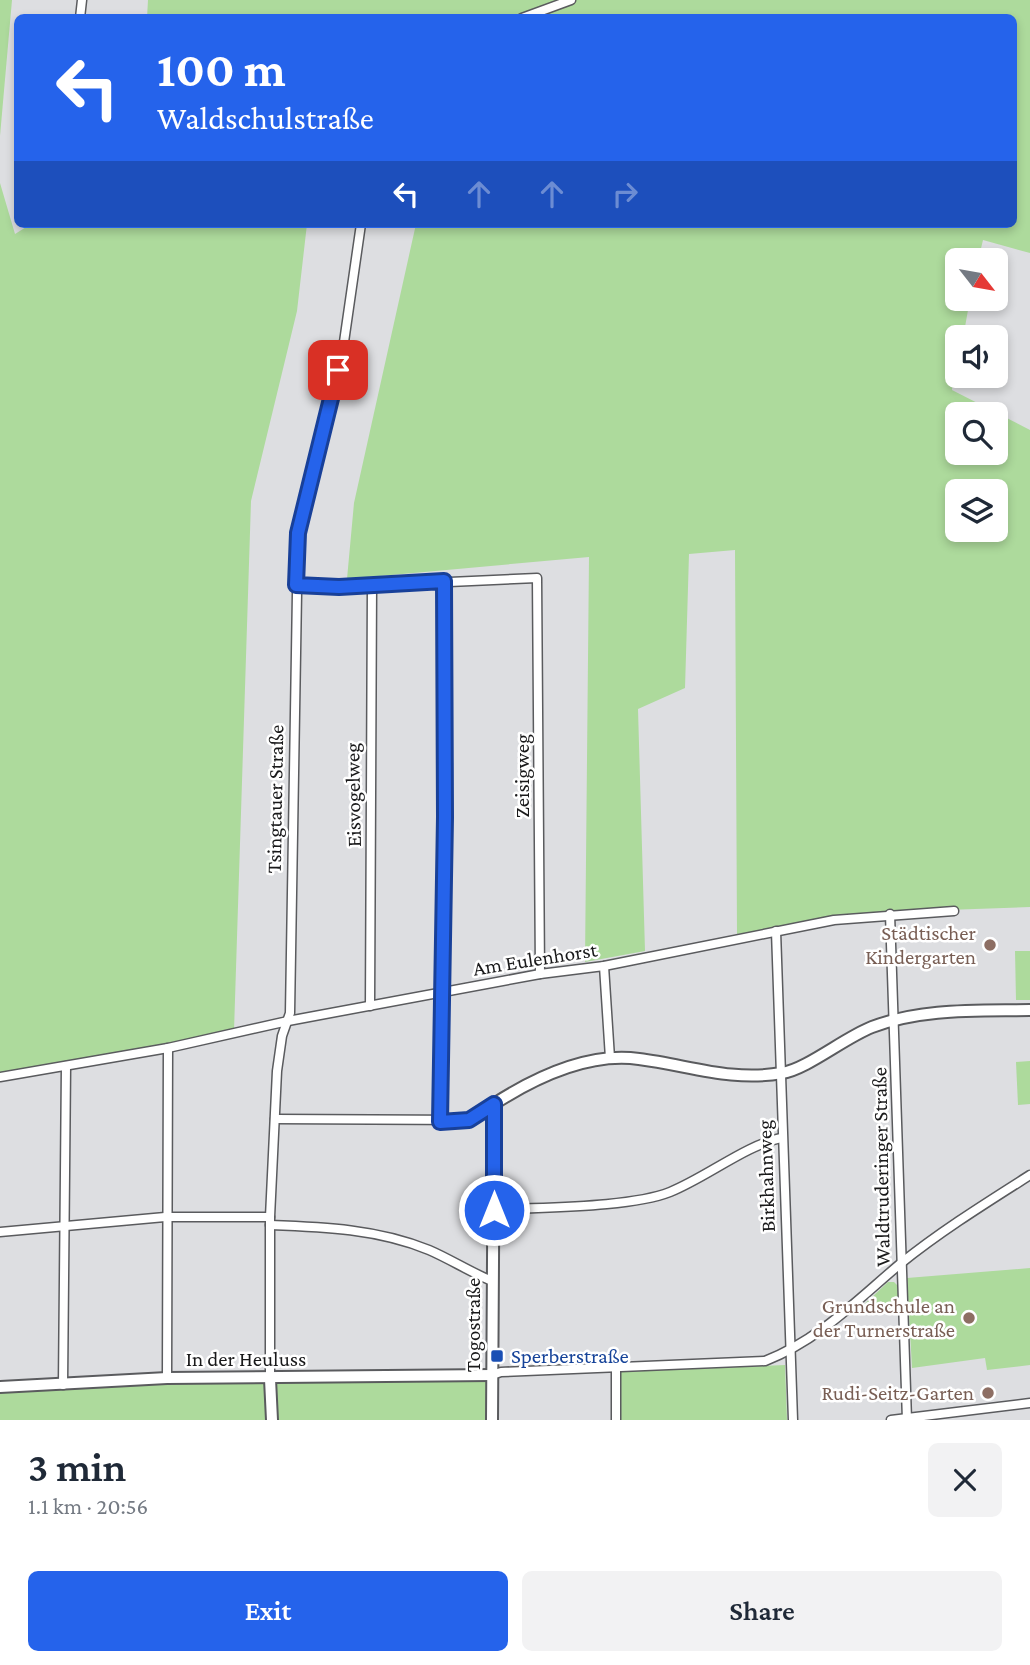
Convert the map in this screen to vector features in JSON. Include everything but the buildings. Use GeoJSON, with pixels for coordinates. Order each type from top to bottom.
{"type":"FeatureCollection","features":[{"type":"Feature","properties":{"kind":"street"},"geometry":{"type":"LineString","coordinates":[[533,14],[572,0]]}},
{"type":"Feature","properties":{"kind":"street","name":"Tsingtauer Straße"},"geometry":{"type":"LineString","coordinates":[[270,1378],[270,1221],[275,1119],[282,1036],[288,1021],[298,533],[343,349],[360,228]]}},
{"type":"Feature","properties":{"kind":"street","name":"Zeisigweg"},"geometry":{"type":"LineString","coordinates":[[444,581],[537,578],[540,974]]}},
{"type":"Feature","properties":{"kind":"street"},"geometry":{"type":"LineString","coordinates":[[296,585],[444,581],[445,804],[440,1122]]}},
{"type":"Feature","properties":{"kind":"street","name":"Eisvogelweg"},"geometry":{"type":"LineString","coordinates":[[370,1006],[372,585]]}},
{"type":"Feature","properties":{"kind":"street","name":"Am Eulenhorst"},"geometry":{"type":"LineString","coordinates":[[0,1077],[168,1048],[288,1021],[540,974],[604,965],[776,931],[890,914],[954,911]]}},
{"type":"Feature","properties":{"kind":"street","name":"Waldtruderinger Straße"},"geometry":{"type":"LineString","coordinates":[[890,914],[907,1419]]}},
{"type":"Feature","properties":{"kind":"street","name":"Birkhahnweg"},"geometry":{"type":"LineString","coordinates":[[776,931],[781,1138],[793,1420]]}},
{"type":"Feature","properties":{"kind":"street"},"geometry":{"type":"LineString","coordinates":[[604,965],[610,1058]]}},
{"type":"Feature","properties":{"kind":"street"},"geometry":{"type":"LineString","coordinates":[[275,1119],[440,1122],[469,1120],[552,1074],[610,1058],[648,1060],[718,1075],[781,1073],[796,1068],[852,1036],[895,1020],[957,1011],[1030,1010]]}},
{"type":"Feature","properties":{"kind":"street"},"geometry":{"type":"LineString","coordinates":[[167,1378],[165,1217],[168,1048]]}},
{"type":"Feature","properties":{"kind":"street"},"geometry":{"type":"LineString","coordinates":[[63,1385],[62,1227],[66,1066]]}},
{"type":"Feature","properties":{"kind":"street","name":"Togostraße"},"geometry":{"type":"LineString","coordinates":[[492,1420],[494,1104]]}},
{"type":"Feature","properties":{"kind":"street"},"geometry":{"type":"LineString","coordinates":[[494,1210],[654,1197],[726,1164],[761,1142],[781,1138]]}},
{"type":"Feature","properties":{"kind":"street"},"geometry":{"type":"LineString","coordinates":[[492,1375],[501,1371],[765,1361],[791,1351],[844,1314],[901,1263],[1030,1175]]}},
{"type":"Feature","properties":{"kind":"street"},"geometry":{"type":"LineString","coordinates":[[0,1232],[165,1217],[270,1221],[390,1237],[430,1250],[492,1281]]}},
{"type":"Feature","properties":{"kind":"street"},"geometry":{"type":"LineString","coordinates":[[616,1368],[616,1420]]}},
{"type":"Feature","properties":{"kind":"street","name":"In der Heuluss"},"geometry":{"type":"LineString","coordinates":[[0,1387],[167,1378],[492,1375]]}},
{"type":"Feature","properties":{"kind":"street"},"geometry":{"type":"LineString","coordinates":[[270,1378],[272,1420]]}},
{"type":"Feature","properties":{"kind":"street"},"geometry":{"type":"LineString","coordinates":[[891,1420],[959,1416],[1030,1403]]}},
{"type":"Feature","properties":{"kind":"green space"},"geometry":{"type":"Polygon","coordinates":[[[0,0],[12,0],[0,136],[0,0]]]}},
{"type":"Feature","properties":{"kind":"green space"},"geometry":{"type":"Polygon","coordinates":[[[148,0],[1030,0],[1030,253],[983,240],[981,248],[945,248],[945,312],[968,312],[965,325],[945,325],[945,388],[952,388],[975,402],[945,402],[945,465],[1008,465],[1008,419],[1030,430],[1030,907],[889,912],[737,934],[735,550],[689,554],[685,688],[638,709],[645,951],[585,962],[589,557],[347,579],[354,503],[415,228],[1017,228],[1017,14],[147,14],[148,0]]]}},
{"type":"Feature","properties":{"kind":"green space"},"geometry":{"type":"Polygon","coordinates":[[[0,183],[15,234],[25,228],[307,228],[297,311],[251,501],[234,1031],[0,1073],[0,183]]]}},
{"type":"Feature","properties":{"kind":"green space"},"geometry":{"type":"Polygon","coordinates":[[[1015,951],[1030,951],[1030,1000],[1016,1000],[1015,951]]]}},
{"type":"Feature","properties":{"kind":"green space"},"geometry":{"type":"Polygon","coordinates":[[[1030,1061],[1030,1104],[1018,1105],[1016,1062],[1030,1061]]]}},
{"type":"Feature","properties":{"kind":"green space","name":"Grundschule an der Turnerstraße"},"geometry":{"type":"Polygon","coordinates":[[[1030,1268],[1030,1365],[987,1370],[985,1358],[912,1368],[907,1278],[1030,1268]]]}},
{"type":"Feature","properties":{"kind":"green space"},"geometry":{"type":"Polygon","coordinates":[[[888,1282],[894,1282],[898,1286],[900,1311],[855,1313],[888,1282]]]}},
{"type":"Feature","properties":{"kind":"green space"},"geometry":{"type":"Polygon","coordinates":[[[785,1365],[787,1420],[619,1420],[620,1372],[785,1365]]]}},
{"type":"Feature","properties":{"kind":"green space"},"geometry":{"type":"Polygon","coordinates":[[[488,1379],[488,1420],[277,1420],[275,1386],[279,1381],[488,1379]]]}},
{"type":"Feature","properties":{"kind":"green space"},"geometry":{"type":"Polygon","coordinates":[[[262,1381],[267,1384],[268,1420],[0,1420],[0,1390],[262,1381]]]}},
{"type":"Feature","properties":{"kind":"place","name":"Städtischer Kindergarten"},"geometry":{"type":"Point","coordinates":[990,945]}},
{"type":"Feature","properties":{"kind":"place","name":"Grundschule an der Turnerstraße"},"geometry":{"type":"Point","coordinates":[969,1318]}},
{"type":"Feature","properties":{"kind":"place","name":"Sperberstraße"},"geometry":{"type":"Point","coordinates":[497,1356]}},
{"type":"Feature","properties":{"kind":"place","name":"Rudi-Seitz-Garten"},"geometry":{"type":"Point","coordinates":[988,1393]}},
{"type":"Feature","properties":{"kind":"route"},"geometry":{"type":"LineString","coordinates":[[338,370],[298,533],[296,585],[339,587],[444,581],[446,738],[440,1122],[469,1120],[494,1104],[494,1210]]}}]}
